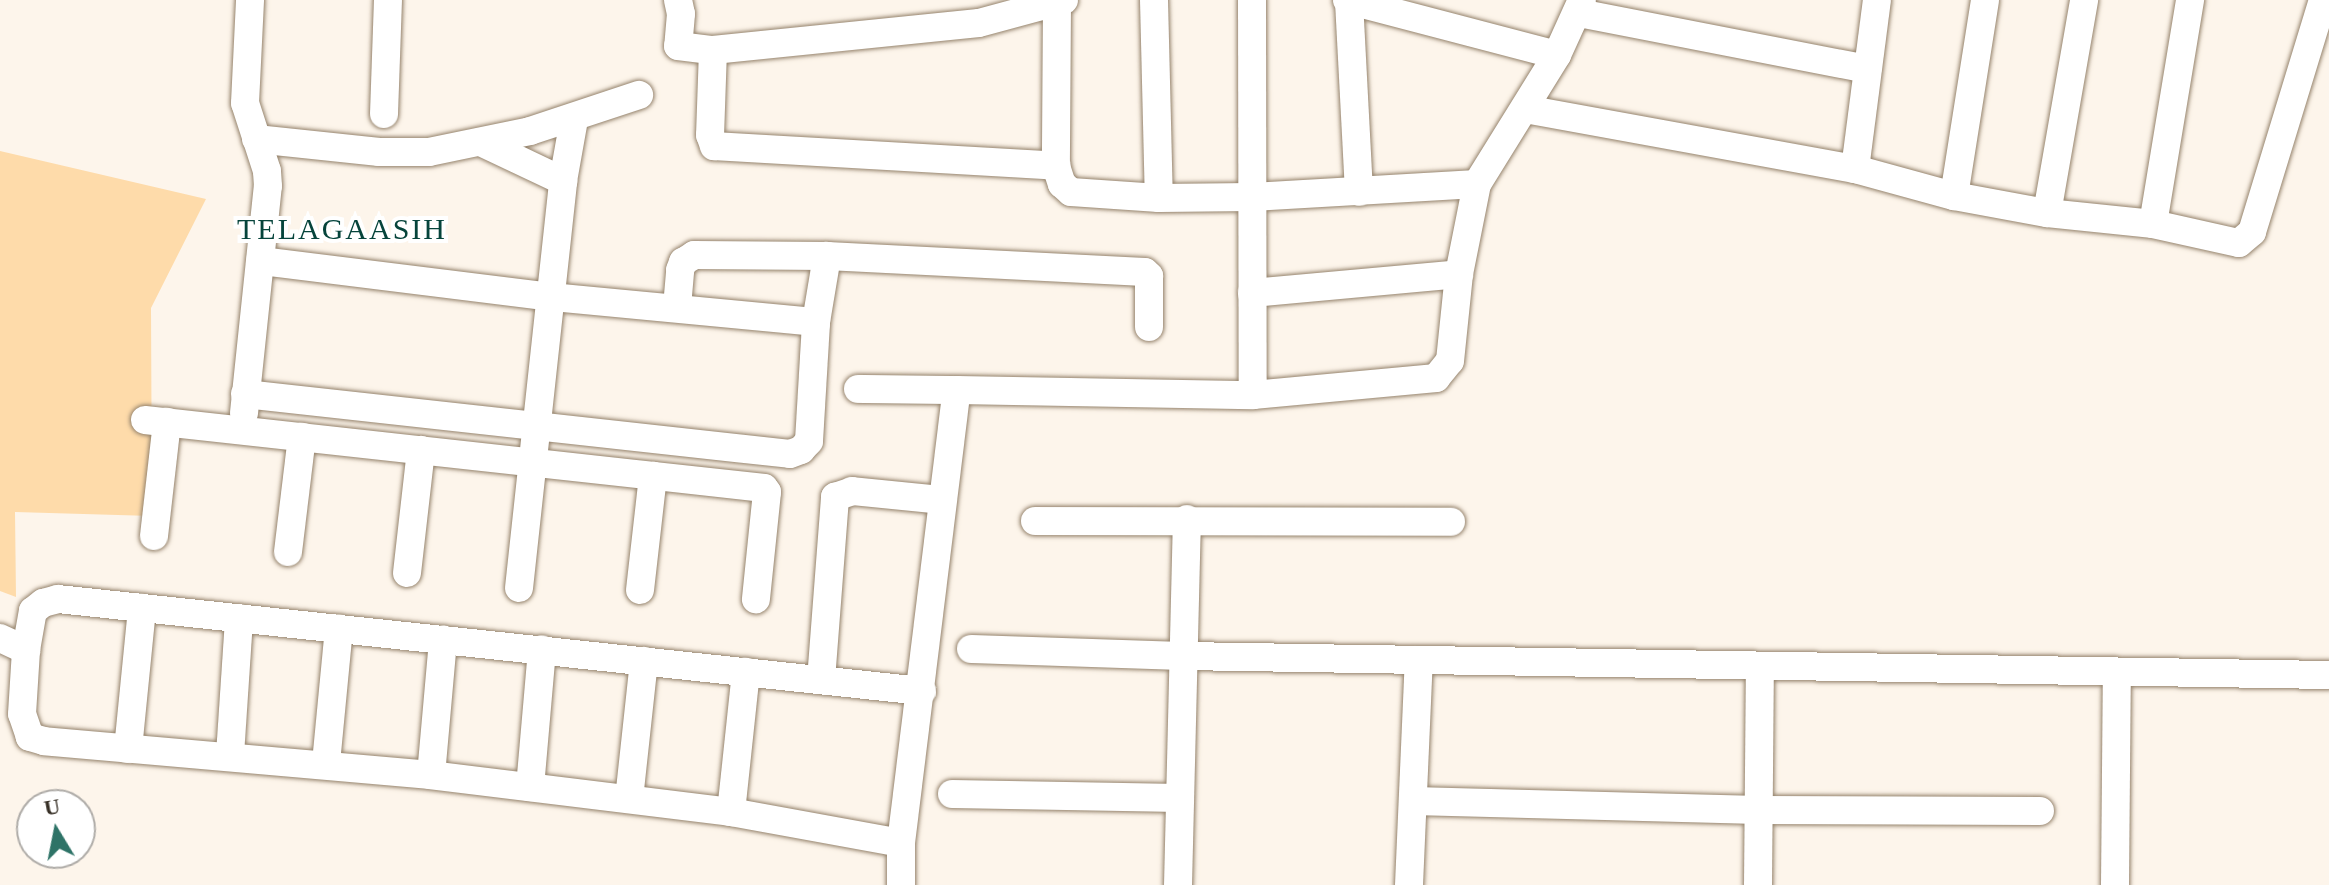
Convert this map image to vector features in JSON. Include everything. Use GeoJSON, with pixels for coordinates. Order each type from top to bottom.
{"type":"FeatureCollection","features":[{"type":"Feature","properties":{"kind":"street"},"geometry":{"type":"LineString","coordinates":[[242,430],[268,186],[249,124],[244,80],[250,0]]}},
{"type":"Feature","properties":{"kind":"street"},"geometry":{"type":"LineString","coordinates":[[384,114],[388,0]]}},
{"type":"Feature","properties":{"kind":"street"},"geometry":{"type":"LineString","coordinates":[[678,0],[681,14],[678,46],[713,50],[979,23],[1060,2],[1056,166],[1062,184],[1071,192],[1159,198],[1252,197],[1477,184]]}},
{"type":"Feature","properties":{"kind":"street"},"geometry":{"type":"LineString","coordinates":[[1154,0],[1159,198]]}},
{"type":"Feature","properties":{"kind":"street"},"geometry":{"type":"LineString","coordinates":[[1252,0],[1253,395]]}},
{"type":"Feature","properties":{"kind":"street"},"geometry":{"type":"LineString","coordinates":[[1359,192],[1348,0],[1557,55]]}},
{"type":"Feature","properties":{"kind":"street"},"geometry":{"type":"LineString","coordinates":[[1855,169],[1877,0]]}},
{"type":"Feature","properties":{"kind":"street"},"geometry":{"type":"LineString","coordinates":[[1954,196],[1985,0]]}},
{"type":"Feature","properties":{"kind":"street"},"geometry":{"type":"LineString","coordinates":[[2047,213],[2084,0]]}},
{"type":"Feature","properties":{"kind":"street"},"geometry":{"type":"LineString","coordinates":[[2153,224],[2190,0]]}},
{"type":"Feature","properties":{"kind":"street"},"geometry":{"type":"LineString","coordinates":[[1525,109],[1855,169],[1954,196],[2047,213],[2153,224],[2239,243],[2249,238],[2323,0]]}},
{"type":"Feature","properties":{"kind":"street"},"geometry":{"type":"LineString","coordinates":[[858,389],[1253,395],[1436,378],[1450,361],[1459,274],[1477,184],[1557,55],[1580,7],[1868,69]]}},
{"type":"Feature","properties":{"kind":"street"},"geometry":{"type":"LineString","coordinates":[[713,50],[710,135],[714,146],[1056,166]]}},
{"type":"Feature","properties":{"kind":"street"},"geometry":{"type":"LineString","coordinates":[[256,139],[379,152],[429,152],[483,143],[574,119],[639,95]]}},
{"type":"Feature","properties":{"kind":"street"},"geometry":{"type":"LineString","coordinates":[[519,588],[563,181],[574,119]]}},
{"type":"Feature","properties":{"kind":"street"},"geometry":{"type":"LineString","coordinates":[[483,143],[563,181]]}},
{"type":"Feature","properties":{"kind":"street"},"geometry":{"type":"LineString","coordinates":[[677,307],[680,270],[683,262],[694,255],[827,256],[1145,272],[1149,276],[1149,327]]}},
{"type":"Feature","properties":{"kind":"street"},"geometry":{"type":"LineString","coordinates":[[245,394],[796,452],[809,441],[816,322],[827,256]]}},
{"type":"Feature","properties":{"kind":"street"},"geometry":{"type":"LineString","coordinates":[[260,261],[551,297],[816,322]]}},
{"type":"Feature","properties":{"kind":"street"},"geometry":{"type":"LineString","coordinates":[[1252,293],[1459,274]]}},
{"type":"Feature","properties":{"kind":"street"},"geometry":{"type":"LineString","coordinates":[[901,885],[901,843],[957,390]]}},
{"type":"Feature","properties":{"kind":"street"},"geometry":{"type":"LineString","coordinates":[[154,536],[156,421],[765,488],[756,599]]}},
{"type":"Feature","properties":{"kind":"street"},"geometry":{"type":"LineString","coordinates":[[288,552],[302,437]]}},
{"type":"Feature","properties":{"kind":"street"},"geometry":{"type":"LineString","coordinates":[[407,573],[421,450]]}},
{"type":"Feature","properties":{"kind":"street"},"geometry":{"type":"LineString","coordinates":[[640,590],[653,476]]}},
{"type":"Feature","properties":{"kind":"street"},"geometry":{"type":"LineString","coordinates":[[821,680],[835,497],[845,491],[942,500]]}},
{"type":"Feature","properties":{"kind":"street"},"geometry":{"type":"LineString","coordinates":[[1178,885],[1187,519]]}},
{"type":"Feature","properties":{"kind":"street"},"geometry":{"type":"LineString","coordinates":[[1035,521],[1451,522]]}},
{"type":"Feature","properties":{"kind":"street"},"geometry":{"type":"LineString","coordinates":[[901,843],[731,812],[629,799],[326,763],[128,749],[30,737],[22,714],[26,650],[33,611],[43,603],[58,599],[922,691]]}},
{"type":"Feature","properties":{"kind":"street"},"geometry":{"type":"LineString","coordinates":[[128,749],[142,608]]}},
{"type":"Feature","properties":{"kind":"street"},"geometry":{"type":"LineString","coordinates":[[230,755],[239,618]]}},
{"type":"Feature","properties":{"kind":"street"},"geometry":{"type":"LineString","coordinates":[[326,763],[339,629]]}},
{"type":"Feature","properties":{"kind":"street"},"geometry":{"type":"LineString","coordinates":[[0,638],[26,650]]}},
{"type":"Feature","properties":{"kind":"street"},"geometry":{"type":"LineString","coordinates":[[431,775],[443,640]]}},
{"type":"Feature","properties":{"kind":"street"},"geometry":{"type":"LineString","coordinates":[[971,649],[1183,656],[2329,675]]}},
{"type":"Feature","properties":{"kind":"street"},"geometry":{"type":"LineString","coordinates":[[530,787],[542,650]]}},
{"type":"Feature","properties":{"kind":"street"},"geometry":{"type":"LineString","coordinates":[[1409,885],[1419,660]]}},
{"type":"Feature","properties":{"kind":"street"},"geometry":{"type":"LineString","coordinates":[[629,799],[644,661]]}},
{"type":"Feature","properties":{"kind":"street"},"geometry":{"type":"LineString","coordinates":[[1758,885],[1760,666]]}},
{"type":"Feature","properties":{"kind":"street"},"geometry":{"type":"LineString","coordinates":[[731,812],[746,672]]}},
{"type":"Feature","properties":{"kind":"street"},"geometry":{"type":"LineString","coordinates":[[2115,885],[2117,672]]}},
{"type":"Feature","properties":{"kind":"street"},"geometry":{"type":"LineString","coordinates":[[952,794],[1180,798]]}},
{"type":"Feature","properties":{"kind":"street"},"geometry":{"type":"LineString","coordinates":[[1413,801],[1759,810],[2040,811]]}},
{"type":"Feature","properties":{"kind":"shaded area"},"geometry":{"type":"Polygon","coordinates":[[[0,151],[206,199],[151,308],[152,516],[15,512],[16,597],[0,591],[0,151]]]}},
{"type":"Feature","properties":{"kind":"district","name":"TELAGAASIH"},"geometry":{"type":"Point","coordinates":[342,229]}}]}
